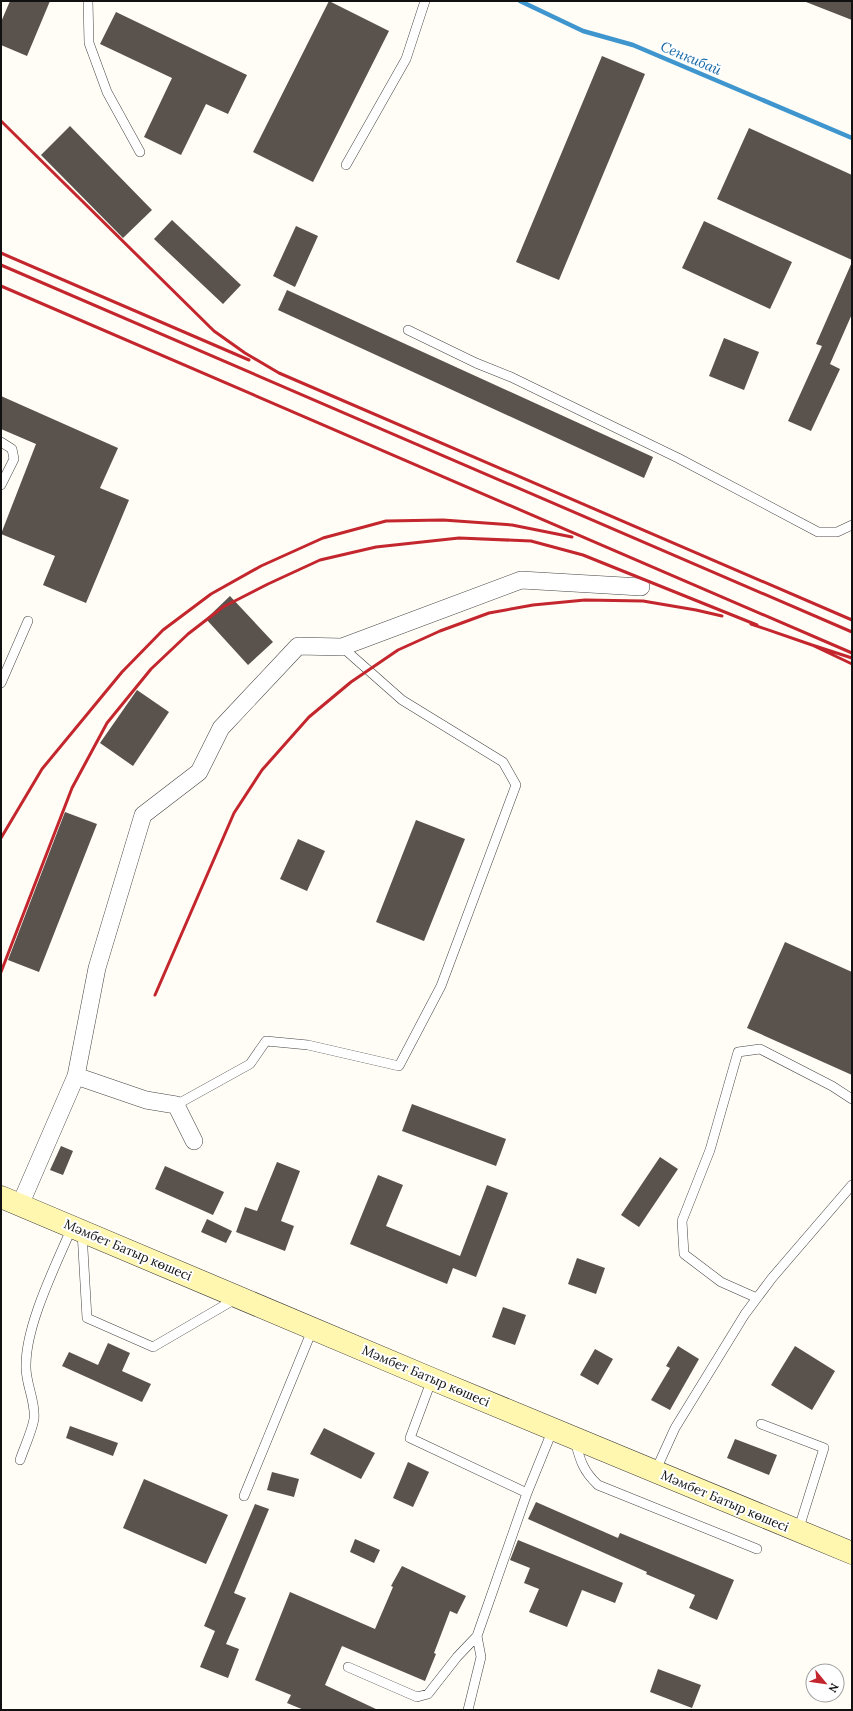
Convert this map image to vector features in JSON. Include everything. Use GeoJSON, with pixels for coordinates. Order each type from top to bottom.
{"type":"FeatureCollection","features":[{"type":"Feature","properties":{"kind":"main road","name":"Мәмбет Батыр көшесі"},"geometry":{"type":"LineString","coordinates":[[11,1201],[432,1379],[852,1553]]}},
{"type":"Feature","properties":{"kind":"street"},"geometry":{"type":"LineString","coordinates":[[11,1201],[76,1076],[96,968],[143,815],[199,772],[221,728],[298,646],[342,647],[522,580],[641,587]]}},
{"type":"Feature","properties":{"kind":"street"},"geometry":{"type":"LineString","coordinates":[[76,1076],[146,1100],[176,1105],[194,1141]]}},
{"type":"Feature","properties":{"kind":"lane"},"geometry":{"type":"LineString","coordinates":[[88,1],[89,43],[107,92],[140,152]]}},
{"type":"Feature","properties":{"kind":"lane"},"geometry":{"type":"LineString","coordinates":[[346,165],[406,59],[425,1]]}},
{"type":"Feature","properties":{"kind":"lane"},"geometry":{"type":"LineString","coordinates":[[408,330],[470,360],[511,377],[678,458],[818,532],[836,532],[852,525]]}},
{"type":"Feature","properties":{"kind":"lane"},"geometry":{"type":"LineString","coordinates":[[1,442],[12,449],[14,459],[1,485]]}},
{"type":"Feature","properties":{"kind":"lane"},"geometry":{"type":"LineString","coordinates":[[1,683],[28,621]]}},
{"type":"Feature","properties":{"kind":"lane"},"geometry":{"type":"LineString","coordinates":[[176,1105],[250,1064],[266,1041],[308,1045],[399,1066],[441,986],[516,785],[503,762],[402,700],[342,647]]}},
{"type":"Feature","properties":{"kind":"lane"},"geometry":{"type":"LineString","coordinates":[[757,1298],[721,1282],[684,1254],[682,1221],[710,1150],[738,1052],[760,1049],[832,1086],[852,1099]]}},
{"type":"Feature","properties":{"kind":"lane"},"geometry":{"type":"LineString","coordinates":[[655,1472],[675,1428],[745,1314],[772,1278],[852,1185]]}},
{"type":"Feature","properties":{"kind":"lane"},"geometry":{"type":"LineString","coordinates":[[77,1229],[87,1318],[153,1347],[239,1297]]}},
{"type":"Feature","properties":{"kind":"lane"},"geometry":{"type":"LineString","coordinates":[[20,1460],[34,1420],[26,1365],[28,1346],[37,1312],[77,1229]]}},
{"type":"Feature","properties":{"kind":"lane"},"geometry":{"type":"LineString","coordinates":[[244,1496],[313,1328]]}},
{"type":"Feature","properties":{"kind":"lane"},"geometry":{"type":"LineString","coordinates":[[432,1379],[410,1438],[527,1493]]}},
{"type":"Feature","properties":{"kind":"lane"},"geometry":{"type":"LineString","coordinates":[[760,1424],[824,1448],[798,1531]]}},
{"type":"Feature","properties":{"kind":"lane"},"geometry":{"type":"LineString","coordinates":[[348,1667],[417,1697],[428,1694],[457,1657],[477,1636],[527,1493],[553,1429]]}},
{"type":"Feature","properties":{"kind":"lane"},"geometry":{"type":"LineString","coordinates":[[574,1438],[581,1464],[588,1476],[598,1485],[757,1549]]}},
{"type":"Feature","properties":{"kind":"lane"},"geometry":{"type":"LineString","coordinates":[[468,1710],[481,1657],[477,1636]]}},
{"type":"Feature","properties":{"kind":"building"},"geometry":{"type":"Polygon","coordinates":[[[10,1],[50,1],[27,56],[1,45],[1,22],[10,1]]]}},
{"type":"Feature","properties":{"kind":"building"},"geometry":{"type":"Polygon","coordinates":[[[329,1],[389,31],[313,182],[253,152],[329,1]]]}},
{"type":"Feature","properties":{"kind":"building"},"geometry":{"type":"Polygon","coordinates":[[[852,1],[852,20],[806,2],[852,1]]]}},
{"type":"Feature","properties":{"kind":"building"},"geometry":{"type":"Polygon","coordinates":[[[116,12],[247,75],[228,114],[206,104],[181,155],[144,137],[172,78],[100,44],[116,12]]]}},
{"type":"Feature","properties":{"kind":"building"},"geometry":{"type":"Polygon","coordinates":[[[602,56],[645,74],[559,280],[516,262],[602,56]]]}},
{"type":"Feature","properties":{"kind":"building"},"geometry":{"type":"Polygon","coordinates":[[[70,126],[152,210],[123,238],[41,155],[70,126]]]}},
{"type":"Feature","properties":{"kind":"building"},"geometry":{"type":"Polygon","coordinates":[[[749,128],[852,175],[852,260],[717,199],[749,128]]]}},
{"type":"Feature","properties":{"kind":"building"},"geometry":{"type":"Polygon","coordinates":[[[172,220],[241,285],[223,304],[154,239],[172,220]]]}},
{"type":"Feature","properties":{"kind":"building"},"geometry":{"type":"Polygon","coordinates":[[[704,221],[792,262],[770,309],[682,268],[704,221]]]}},
{"type":"Feature","properties":{"kind":"building"},"geometry":{"type":"Polygon","coordinates":[[[296,226],[318,236],[295,287],[273,276],[296,226]]]}},
{"type":"Feature","properties":{"kind":"building"},"geometry":{"type":"Polygon","coordinates":[[[852,262],[852,314],[830,364],[840,369],[811,431],[788,421],[822,346],[816,344],[852,262]]]}},
{"type":"Feature","properties":{"kind":"building"},"geometry":{"type":"Polygon","coordinates":[[[287,290],[653,457],[644,478],[278,310],[287,290]]]}},
{"type":"Feature","properties":{"kind":"building"},"geometry":{"type":"Polygon","coordinates":[[[724,338],[759,352],[744,390],[709,376],[724,338]]]}},
{"type":"Feature","properties":{"kind":"building"},"geometry":{"type":"Polygon","coordinates":[[[1,396],[118,448],[100,488],[129,500],[86,603],[43,585],[55,556],[1,534],[36,444],[1,429],[1,396]]]}},
{"type":"Feature","properties":{"kind":"building"},"geometry":{"type":"Polygon","coordinates":[[[230,596],[273,642],[248,665],[206,619],[230,596]]]}},
{"type":"Feature","properties":{"kind":"building"},"geometry":{"type":"Polygon","coordinates":[[[137,690],[169,712],[133,766],[100,743],[137,690]]]}},
{"type":"Feature","properties":{"kind":"building"},"geometry":{"type":"Polygon","coordinates":[[[65,812],[97,824],[39,972],[8,960],[65,812]]]}},
{"type":"Feature","properties":{"kind":"building"},"geometry":{"type":"Polygon","coordinates":[[[416,820],[465,839],[424,941],[376,922],[416,820]]]}},
{"type":"Feature","properties":{"kind":"building"},"geometry":{"type":"Polygon","coordinates":[[[298,839],[325,851],[307,891],[280,879],[298,839]]]}},
{"type":"Feature","properties":{"kind":"building"},"geometry":{"type":"Polygon","coordinates":[[[785,942],[852,972],[852,1075],[747,1028],[785,942]]]}},
{"type":"Feature","properties":{"kind":"building"},"geometry":{"type":"Polygon","coordinates":[[[412,1104],[506,1139],[496,1166],[402,1131],[412,1104]]]}},
{"type":"Feature","properties":{"kind":"building"},"geometry":{"type":"Polygon","coordinates":[[[61,1146],[73,1151],[63,1175],[50,1170],[61,1146]]]}},
{"type":"Feature","properties":{"kind":"building"},"geometry":{"type":"Polygon","coordinates":[[[660,1157],[678,1169],[639,1227],[621,1215],[660,1157]]]}},
{"type":"Feature","properties":{"kind":"building"},"geometry":{"type":"Polygon","coordinates":[[[277,1162],[300,1171],[281,1221],[294,1226],[285,1251],[236,1232],[245,1207],[257,1211],[277,1162]]]}},
{"type":"Feature","properties":{"kind":"building"},"geometry":{"type":"Polygon","coordinates":[[[165,1166],[224,1192],[213,1215],[155,1189],[165,1166]]]}},
{"type":"Feature","properties":{"kind":"building"},"geometry":{"type":"Polygon","coordinates":[[[378,1175],[403,1185],[386,1226],[460,1256],[487,1185],[508,1193],[476,1277],[453,1268],[447,1284],[350,1244],[378,1175]]]}},
{"type":"Feature","properties":{"kind":"building"},"geometry":{"type":"Polygon","coordinates":[[[207,1219],[232,1231],[226,1243],[201,1232],[207,1219]]]}},
{"type":"Feature","properties":{"kind":"building"},"geometry":{"type":"Polygon","coordinates":[[[577,1258],[605,1268],[596,1294],[568,1284],[577,1258]]]}},
{"type":"Feature","properties":{"kind":"building"},"geometry":{"type":"Polygon","coordinates":[[[503,1307],[526,1315],[515,1345],[492,1337],[503,1307]]]}},
{"type":"Feature","properties":{"kind":"building"},"geometry":{"type":"Polygon","coordinates":[[[108,1343],[130,1353],[122,1371],[151,1384],[142,1402],[62,1366],[69,1352],[98,1365],[108,1343]]]}},
{"type":"Feature","properties":{"kind":"building"},"geometry":{"type":"Polygon","coordinates":[[[678,1346],[699,1359],[670,1410],[651,1400],[670,1368],[666,1366],[678,1346]]]}},
{"type":"Feature","properties":{"kind":"building"},"geometry":{"type":"Polygon","coordinates":[[[795,1346],[835,1371],[812,1410],[771,1385],[795,1346]]]}},
{"type":"Feature","properties":{"kind":"building"},"geometry":{"type":"Polygon","coordinates":[[[595,1349],[613,1359],[598,1385],[580,1375],[595,1349]]]}},
{"type":"Feature","properties":{"kind":"building"},"geometry":{"type":"Polygon","coordinates":[[[70,1426],[118,1443],[113,1456],[66,1438],[70,1426]]]}},
{"type":"Feature","properties":{"kind":"building"},"geometry":{"type":"Polygon","coordinates":[[[324,1428],[375,1453],[361,1479],[310,1454],[324,1428]]]}},
{"type":"Feature","properties":{"kind":"building"},"geometry":{"type":"Polygon","coordinates":[[[735,1439],[777,1455],[769,1475],[727,1458],[735,1439]]]}},
{"type":"Feature","properties":{"kind":"building"},"geometry":{"type":"Polygon","coordinates":[[[408,1462],[429,1472],[413,1507],[393,1498],[408,1462]]]}},
{"type":"Feature","properties":{"kind":"building"},"geometry":{"type":"Polygon","coordinates":[[[272,1472],[299,1479],[294,1497],[267,1490],[272,1472]]]}},
{"type":"Feature","properties":{"kind":"building"},"geometry":{"type":"Polygon","coordinates":[[[144,1479],[228,1515],[206,1564],[123,1528],[144,1479]]]}},
{"type":"Feature","properties":{"kind":"building"},"geometry":{"type":"Polygon","coordinates":[[[536,1502],[618,1538],[620,1533],[734,1580],[717,1620],[689,1608],[695,1595],[528,1519],[536,1502]]]}},
{"type":"Feature","properties":{"kind":"building"},"geometry":{"type":"Polygon","coordinates":[[[255,1504],[269,1509],[234,1593],[246,1598],[226,1644],[239,1649],[228,1678],[200,1667],[215,1631],[204,1626],[255,1504]]]}},
{"type":"Feature","properties":{"kind":"building"},"geometry":{"type":"Polygon","coordinates":[[[355,1539],[380,1550],[374,1563],[350,1552],[355,1539]]]}},
{"type":"Feature","properties":{"kind":"building"},"geometry":{"type":"Polygon","coordinates":[[[518,1540],[623,1583],[615,1603],[582,1590],[567,1627],[529,1612],[539,1589],[524,1583],[530,1568],[510,1560],[518,1540]]]}},
{"type":"Feature","properties":{"kind":"building"},"geometry":{"type":"Polygon","coordinates":[[[402,1566],[466,1596],[457,1614],[450,1611],[434,1653],[436,1654],[425,1681],[342,1646],[325,1685],[378,1710],[304,1710],[287,1703],[291,1695],[255,1680],[290,1592],[375,1629],[393,1587],[391,1586],[402,1566]]]}},
{"type":"Feature","properties":{"kind":"building"},"geometry":{"type":"Polygon","coordinates":[[[658,1669],[701,1685],[692,1708],[650,1692],[658,1669]]]}},
{"type":"Feature","properties":{"kind":"waterway","name":"Сенкибай"},"geometry":{"type":"LineString","coordinates":[[520,1],[583,31],[633,45],[852,138]]}},
{"type":"Feature","properties":{"kind":"railway"},"geometry":{"type":"LineString","coordinates":[[1,121],[214,331],[245,353],[279,373],[852,620]]}},
{"type":"Feature","properties":{"kind":"railway"},"geometry":{"type":"LineString","coordinates":[[1,253],[249,360]]}},
{"type":"Feature","properties":{"kind":"railway"},"geometry":{"type":"LineString","coordinates":[[1,265],[852,632]]}},
{"type":"Feature","properties":{"kind":"railway"},"geometry":{"type":"LineString","coordinates":[[1,286],[852,653]]}},
{"type":"Feature","properties":{"kind":"railway"},"geometry":{"type":"LineString","coordinates":[[1,838],[42,769],[122,672],[163,630],[211,594],[261,566],[323,538],[386,521],[443,520],[512,525],[572,537]]}},
{"type":"Feature","properties":{"kind":"railway"},"geometry":{"type":"LineString","coordinates":[[1,972],[72,788],[107,723],[151,669],[188,634],[223,607],[320,560],[376,547],[459,538],[531,541],[583,555],[757,625]]}},
{"type":"Feature","properties":{"kind":"railway"},"geometry":{"type":"LineString","coordinates":[[155,995],[234,813],[262,770],[309,717],[351,682],[398,650],[440,631],[489,613],[533,605],[585,600],[643,601],[722,616]]}},
{"type":"Feature","properties":{"kind":"railway"},"geometry":{"type":"LineString","coordinates":[[751,624],[812,645]]}},
{"type":"Feature","properties":{"kind":"railway"},"geometry":{"type":"LineString","coordinates":[[852,658],[812,645],[852,664]]}}]}
